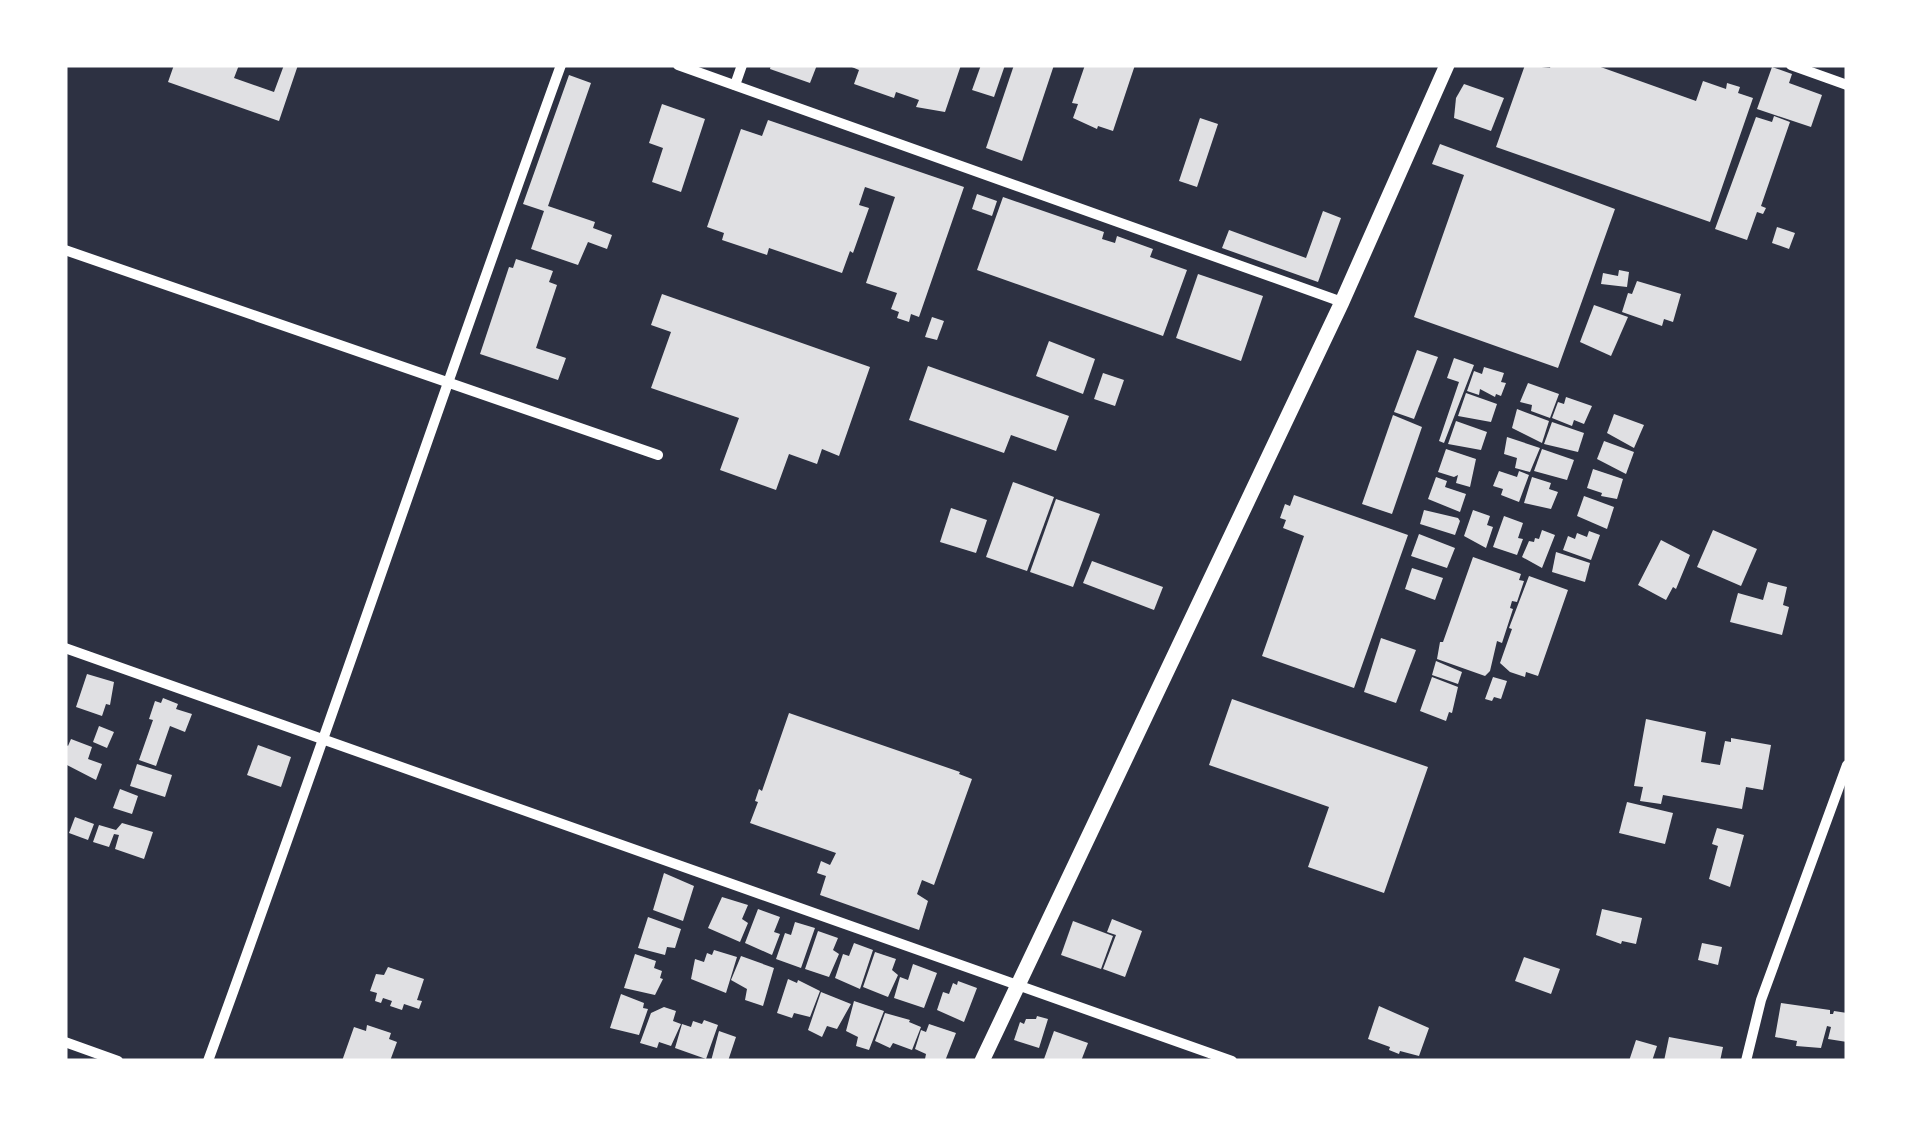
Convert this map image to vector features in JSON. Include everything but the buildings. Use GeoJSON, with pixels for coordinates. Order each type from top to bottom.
{"type":"FeatureCollection","features":[{"type":"Feature","properties":{"kind":"main road"},"geometry":{"type":"LineString","coordinates":[[982,1061],[1342,302],[1448,65]]}},
{"type":"Feature","properties":{"kind":"street"},"geometry":{"type":"LineString","coordinates":[[208,1061],[325,740],[446,384],[561,65]]}},
{"type":"Feature","properties":{"kind":"street"},"geometry":{"type":"LineString","coordinates":[[678,65],[1342,302]]}},
{"type":"Feature","properties":{"kind":"street"},"geometry":{"type":"LineString","coordinates":[[735,85],[742,65]]}},
{"type":"Feature","properties":{"kind":"street"},"geometry":{"type":"LineString","coordinates":[[1791,65],[1847,84]]}},
{"type":"Feature","properties":{"kind":"street"},"geometry":{"type":"LineString","coordinates":[[65,250],[658,456]]}},
{"type":"Feature","properties":{"kind":"street"},"geometry":{"type":"LineString","coordinates":[[65,648],[1232,1061]]}},
{"type":"Feature","properties":{"kind":"street"},"geometry":{"type":"LineString","coordinates":[[1746,1061],[1774,964],[1847,765]]}},
{"type":"Feature","properties":{"kind":"street"},"geometry":{"type":"LineString","coordinates":[[65,1042],[118,1061]]}}]}
